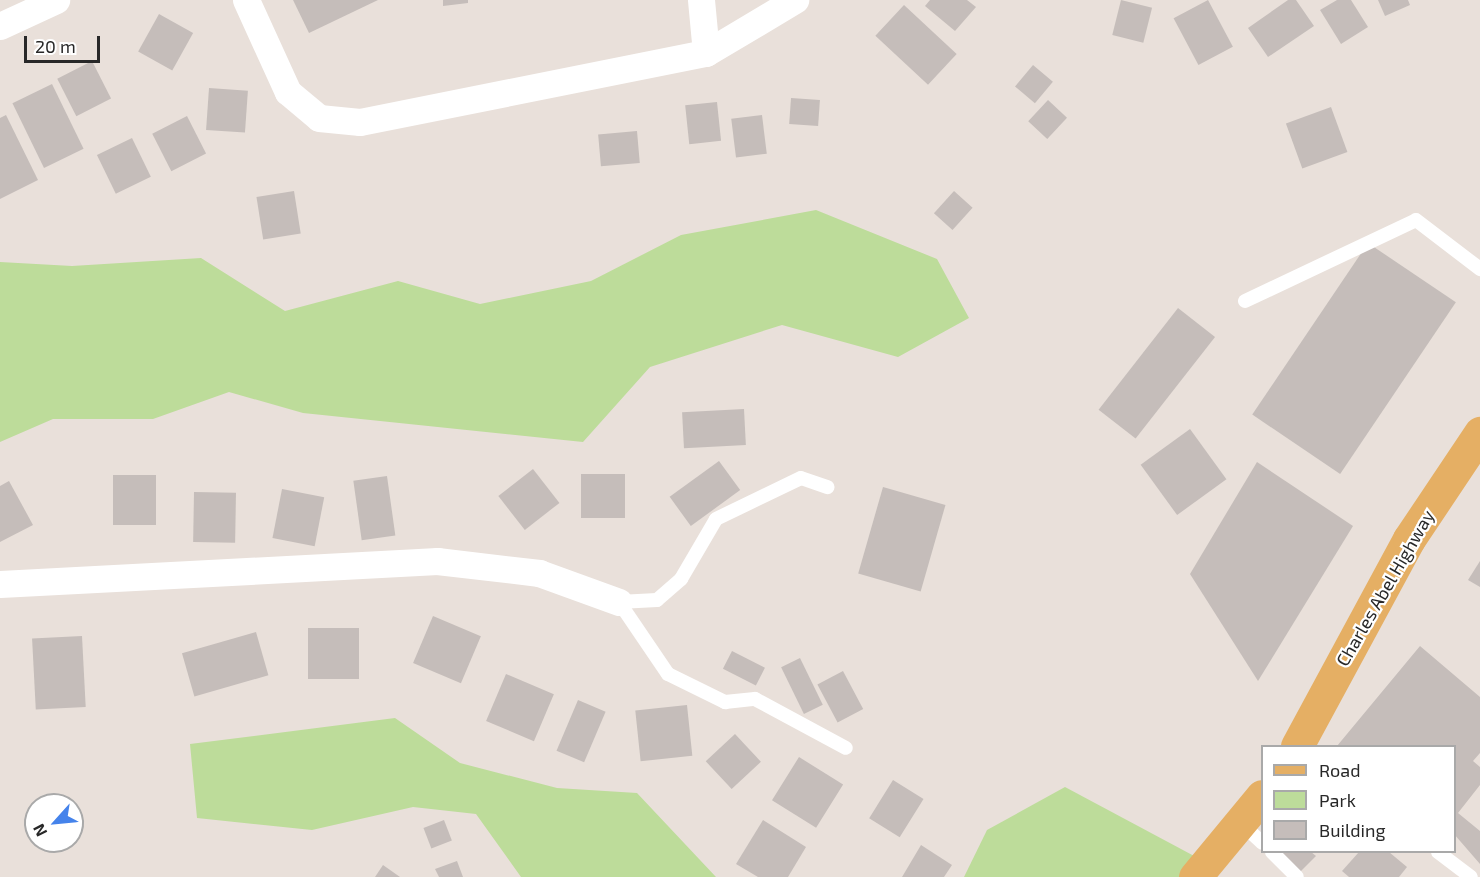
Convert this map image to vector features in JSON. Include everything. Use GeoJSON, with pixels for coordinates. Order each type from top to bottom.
{"type":"FeatureCollection","features":[{"type":"Feature","properties":{"kind":"main road","name":"Charles Abel Highway"},"geometry":{"type":"LineString","coordinates":[[1299,745],[1409,539],[1480,433]]}},
{"type":"Feature","properties":{"kind":"main road"},"geometry":{"type":"LineString","coordinates":[[1195,877],[1253,834],[1261,804]]}},
{"type":"Feature","properties":{"kind":"street"},"geometry":{"type":"LineString","coordinates":[[0,26],[56,0]]}},
{"type":"Feature","properties":{"kind":"street"},"geometry":{"type":"LineString","coordinates":[[246,0],[288,92],[319,118],[360,122],[706,53],[795,0]]}},
{"type":"Feature","properties":{"kind":"street"},"geometry":{"type":"LineString","coordinates":[[701,0],[706,53]]}},
{"type":"Feature","properties":{"kind":"street"},"geometry":{"type":"LineString","coordinates":[[0,584],[437,561],[539,573],[620,602]]}},
{"type":"Feature","properties":{"kind":"lane"},"geometry":{"type":"LineString","coordinates":[[1245,301],[1416,220],[1480,269]]}},
{"type":"Feature","properties":{"kind":"lane"},"geometry":{"type":"LineString","coordinates":[[620,602],[657,600],[681,579],[716,519],[801,478],[828,487]]}},
{"type":"Feature","properties":{"kind":"lane"},"geometry":{"type":"LineString","coordinates":[[620,602],[668,674],[724,702],[755,699],[846,748]]}},
{"type":"Feature","properties":{"kind":"lane"},"geometry":{"type":"LineString","coordinates":[[1273,853],[1297,877]]}},
{"type":"Feature","properties":{"kind":"lane"},"geometry":{"type":"LineString","coordinates":[[1439,853],[1472,877]]}},
{"type":"Feature","properties":{"kind":"green space"},"geometry":{"type":"Polygon","coordinates":[[[816,210],[937,259],[969,318],[898,357],[782,325],[650,367],[583,442],[303,413],[229,392],[153,419],[53,419],[0,442],[0,262],[72,266],[201,258],[285,311],[398,281],[480,304],[591,281],[681,235],[816,210]]]}},
{"type":"Feature","properties":{"kind":"green space"},"geometry":{"type":"Polygon","coordinates":[[[395,718],[460,763],[557,788],[637,793],[716,877],[521,877],[476,814],[413,807],[312,830],[197,818],[190,744],[395,718]]]}},
{"type":"Feature","properties":{"kind":"green space"},"geometry":{"type":"Polygon","coordinates":[[[1065,787],[1196,857],[1181,877],[964,877],[987,830],[1065,787]]]}},
{"type":"Feature","properties":{"kind":"building"},"geometry":{"type":"Polygon","coordinates":[[[293,0],[378,0],[309,33],[293,0]]]}},
{"type":"Feature","properties":{"kind":"building"},"geometry":{"type":"Polygon","coordinates":[[[443,0],[468,0],[468,3],[443,6],[443,0]]]}},
{"type":"Feature","properties":{"kind":"building"},"geometry":{"type":"Polygon","coordinates":[[[930,0],[967,0],[976,7],[955,31],[925,6],[930,0]]]}},
{"type":"Feature","properties":{"kind":"building"},"geometry":{"type":"Polygon","coordinates":[[[1121,0],[1152,8],[1143,43],[1112,35],[1121,0]]]}},
{"type":"Feature","properties":{"kind":"building"},"geometry":{"type":"Polygon","coordinates":[[[1208,0],[1233,47],[1198,65],[1174,18],[1208,0]]]}},
{"type":"Feature","properties":{"kind":"building"},"geometry":{"type":"Polygon","coordinates":[[[1288,0],[1296,0],[1314,26],[1268,57],[1248,28],[1288,0]]]}},
{"type":"Feature","properties":{"kind":"building"},"geometry":{"type":"Polygon","coordinates":[[[1337,0],[1351,0],[1368,27],[1341,44],[1320,10],[1337,0]]]}},
{"type":"Feature","properties":{"kind":"building"},"geometry":{"type":"Polygon","coordinates":[[[1378,0],[1408,0],[1410,5],[1385,16],[1378,0]]]}},
{"type":"Feature","properties":{"kind":"building"},"geometry":{"type":"Polygon","coordinates":[[[904,5],[957,54],[928,85],[875,36],[904,5]]]}},
{"type":"Feature","properties":{"kind":"building"},"geometry":{"type":"Polygon","coordinates":[[[159,14],[193,33],[172,71],[138,52],[159,14]]]}},
{"type":"Feature","properties":{"kind":"building"},"geometry":{"type":"Polygon","coordinates":[[[92,61],[111,98],[76,116],[57,79],[92,61]]]}},
{"type":"Feature","properties":{"kind":"building"},"geometry":{"type":"Polygon","coordinates":[[[1033,65],[1053,82],[1035,103],[1015,86],[1033,65]]]}},
{"type":"Feature","properties":{"kind":"building"},"geometry":{"type":"Polygon","coordinates":[[[52,84],[84,149],[44,168],[12,103],[52,84]]]}},
{"type":"Feature","properties":{"kind":"building"},"geometry":{"type":"Polygon","coordinates":[[[209,88],[248,91],[245,133],[206,130],[209,88]]]}},
{"type":"Feature","properties":{"kind":"building"},"geometry":{"type":"Polygon","coordinates":[[[791,98],[820,100],[818,126],[789,124],[791,98]]]}},
{"type":"Feature","properties":{"kind":"building"},"geometry":{"type":"Polygon","coordinates":[[[1048,100],[1067,118],[1047,139],[1028,121],[1048,100]]]}},
{"type":"Feature","properties":{"kind":"building"},"geometry":{"type":"Polygon","coordinates":[[[717,102],[721,141],[689,144],[685,105],[717,102]]]}},
{"type":"Feature","properties":{"kind":"building"},"geometry":{"type":"Polygon","coordinates":[[[1331,107],[1347,152],[1302,169],[1286,123],[1331,107]]]}},
{"type":"Feature","properties":{"kind":"building"},"geometry":{"type":"Polygon","coordinates":[[[6,115],[38,180],[0,199],[0,118],[6,115]]]}},
{"type":"Feature","properties":{"kind":"building"},"geometry":{"type":"Polygon","coordinates":[[[762,115],[767,154],[736,157],[731,119],[762,115]]]}},
{"type":"Feature","properties":{"kind":"building"},"geometry":{"type":"Polygon","coordinates":[[[187,116],[206,153],[171,171],[152,134],[187,116]]]}},
{"type":"Feature","properties":{"kind":"building"},"geometry":{"type":"Polygon","coordinates":[[[637,131],[640,163],[601,166],[598,134],[637,131]]]}},
{"type":"Feature","properties":{"kind":"building"},"geometry":{"type":"Polygon","coordinates":[[[132,138],[151,177],[116,194],[97,155],[132,138]]]}},
{"type":"Feature","properties":{"kind":"building"},"geometry":{"type":"Polygon","coordinates":[[[294,191],[301,233],[263,239],[256,197],[294,191]]]}},
{"type":"Feature","properties":{"kind":"building"},"geometry":{"type":"Polygon","coordinates":[[[954,191],[973,208],[953,230],[934,213],[954,191]]]}},
{"type":"Feature","properties":{"kind":"building"},"geometry":{"type":"Polygon","coordinates":[[[1368,243],[1456,302],[1340,474],[1252,415],[1368,243]]]}},
{"type":"Feature","properties":{"kind":"building"},"geometry":{"type":"Polygon","coordinates":[[[1178,308],[1215,337],[1136,439],[1099,410],[1178,308]]]}},
{"type":"Feature","properties":{"kind":"building"},"geometry":{"type":"Polygon","coordinates":[[[744,409],[746,445],[684,448],[682,412],[744,409]]]}},
{"type":"Feature","properties":{"kind":"building"},"geometry":{"type":"Polygon","coordinates":[[[1190,429],[1226,479],[1177,515],[1141,465],[1190,429]]]}},
{"type":"Feature","properties":{"kind":"building"},"geometry":{"type":"Polygon","coordinates":[[[719,461],[740,490],[691,526],[670,497],[719,461]]]}},
{"type":"Feature","properties":{"kind":"building"},"geometry":{"type":"Polygon","coordinates":[[[1257,462],[1353,526],[1258,681],[1190,574],[1257,462]]]}},
{"type":"Feature","properties":{"kind":"building"},"geometry":{"type":"Polygon","coordinates":[[[533,469],[559,503],[525,530],[498,496],[533,469]]]}},
{"type":"Feature","properties":{"kind":"building"},"geometry":{"type":"Polygon","coordinates":[[[581,474],[625,474],[625,518],[581,518],[581,474]]]}},
{"type":"Feature","properties":{"kind":"building"},"geometry":{"type":"Polygon","coordinates":[[[113,475],[156,475],[156,525],[113,525],[113,475]]]}},
{"type":"Feature","properties":{"kind":"building"},"geometry":{"type":"Polygon","coordinates":[[[387,476],[395,535],[362,540],[353,481],[387,476]]]}},
{"type":"Feature","properties":{"kind":"building"},"geometry":{"type":"Polygon","coordinates":[[[9,481],[33,525],[0,542],[0,486],[9,481]]]}},
{"type":"Feature","properties":{"kind":"building"},"geometry":{"type":"Polygon","coordinates":[[[883,487],[945,505],[921,591],[858,574],[883,487]]]}},
{"type":"Feature","properties":{"kind":"building"},"geometry":{"type":"Polygon","coordinates":[[[282,489],[324,497],[315,546],[272,538],[282,489]]]}},
{"type":"Feature","properties":{"kind":"building"},"geometry":{"type":"Polygon","coordinates":[[[194,492],[236,493],[235,543],[193,542],[194,492]]]}},
{"type":"Feature","properties":{"kind":"building"},"geometry":{"type":"Polygon","coordinates":[[[1480,561],[1480,587],[1468,580],[1480,561]]]}},
{"type":"Feature","properties":{"kind":"building"},"geometry":{"type":"Polygon","coordinates":[[[433,616],[481,636],[461,683],[413,663],[433,616]]]}},
{"type":"Feature","properties":{"kind":"building"},"geometry":{"type":"Polygon","coordinates":[[[308,628],[359,628],[359,679],[308,679],[308,628]]]}},
{"type":"Feature","properties":{"kind":"building"},"geometry":{"type":"Polygon","coordinates":[[[256,632],[268,675],[194,696],[182,653],[256,632]]]}},
{"type":"Feature","properties":{"kind":"building"},"geometry":{"type":"Polygon","coordinates":[[[82,636],[86,707],[36,710],[32,639],[82,636]]]}},
{"type":"Feature","properties":{"kind":"building"},"geometry":{"type":"Polygon","coordinates":[[[1420,646],[1480,697],[1480,753],[1473,761],[1480,767],[1480,785],[1458,813],[1480,831],[1480,864],[1456,836],[1456,745],[1338,745],[1420,646]]]}},
{"type":"Feature","properties":{"kind":"building"},"geometry":{"type":"Polygon","coordinates":[[[732,651],[765,668],[756,686],[723,669],[732,651]]]}},
{"type":"Feature","properties":{"kind":"building"},"geometry":{"type":"Polygon","coordinates":[[[800,658],[823,705],[804,714],[781,667],[800,658]]]}},
{"type":"Feature","properties":{"kind":"building"},"geometry":{"type":"Polygon","coordinates":[[[843,671],[863,709],[838,723],[817,685],[843,671]]]}},
{"type":"Feature","properties":{"kind":"building"},"geometry":{"type":"Polygon","coordinates":[[[506,674],[554,694],[534,741],[486,721],[506,674]]]}},
{"type":"Feature","properties":{"kind":"building"},"geometry":{"type":"Polygon","coordinates":[[[578,700],[606,712],[584,762],[557,751],[578,700]]]}},
{"type":"Feature","properties":{"kind":"building"},"geometry":{"type":"Polygon","coordinates":[[[687,705],[692,756],[641,761],[635,710],[687,705]]]}},
{"type":"Feature","properties":{"kind":"building"},"geometry":{"type":"Polygon","coordinates":[[[735,734],[761,762],[732,789],[706,761],[735,734]]]}},
{"type":"Feature","properties":{"kind":"building"},"geometry":{"type":"Polygon","coordinates":[[[799,757],[843,785],[816,828],[772,800],[799,757]]]}},
{"type":"Feature","properties":{"kind":"building"},"geometry":{"type":"Polygon","coordinates":[[[893,780],[924,799],[900,837],[869,818],[893,780]]]}},
{"type":"Feature","properties":{"kind":"building"},"geometry":{"type":"Polygon","coordinates":[[[444,820],[452,841],[431,848],[423,828],[444,820]]]}},
{"type":"Feature","properties":{"kind":"building"},"geometry":{"type":"Polygon","coordinates":[[[763,820],[806,847],[788,877],[758,877],[736,864],[763,820]]]}},
{"type":"Feature","properties":{"kind":"building"},"geometry":{"type":"Polygon","coordinates":[[[921,845],[952,865],[944,877],[902,877],[921,845]]]}},
{"type":"Feature","properties":{"kind":"building"},"geometry":{"type":"Polygon","coordinates":[[[1279,853],[1312,853],[1316,856],[1299,873],[1279,853]]]}},
{"type":"Feature","properties":{"kind":"building"},"geometry":{"type":"Polygon","coordinates":[[[1358,853],[1390,853],[1407,867],[1399,877],[1349,877],[1342,871],[1358,853]]]}},
{"type":"Feature","properties":{"kind":"building"},"geometry":{"type":"Polygon","coordinates":[[[457,861],[463,877],[439,877],[435,869],[457,861]]]}},
{"type":"Feature","properties":{"kind":"building"},"geometry":{"type":"Polygon","coordinates":[[[383,865],[400,877],[375,877],[383,865]]]}}]}
